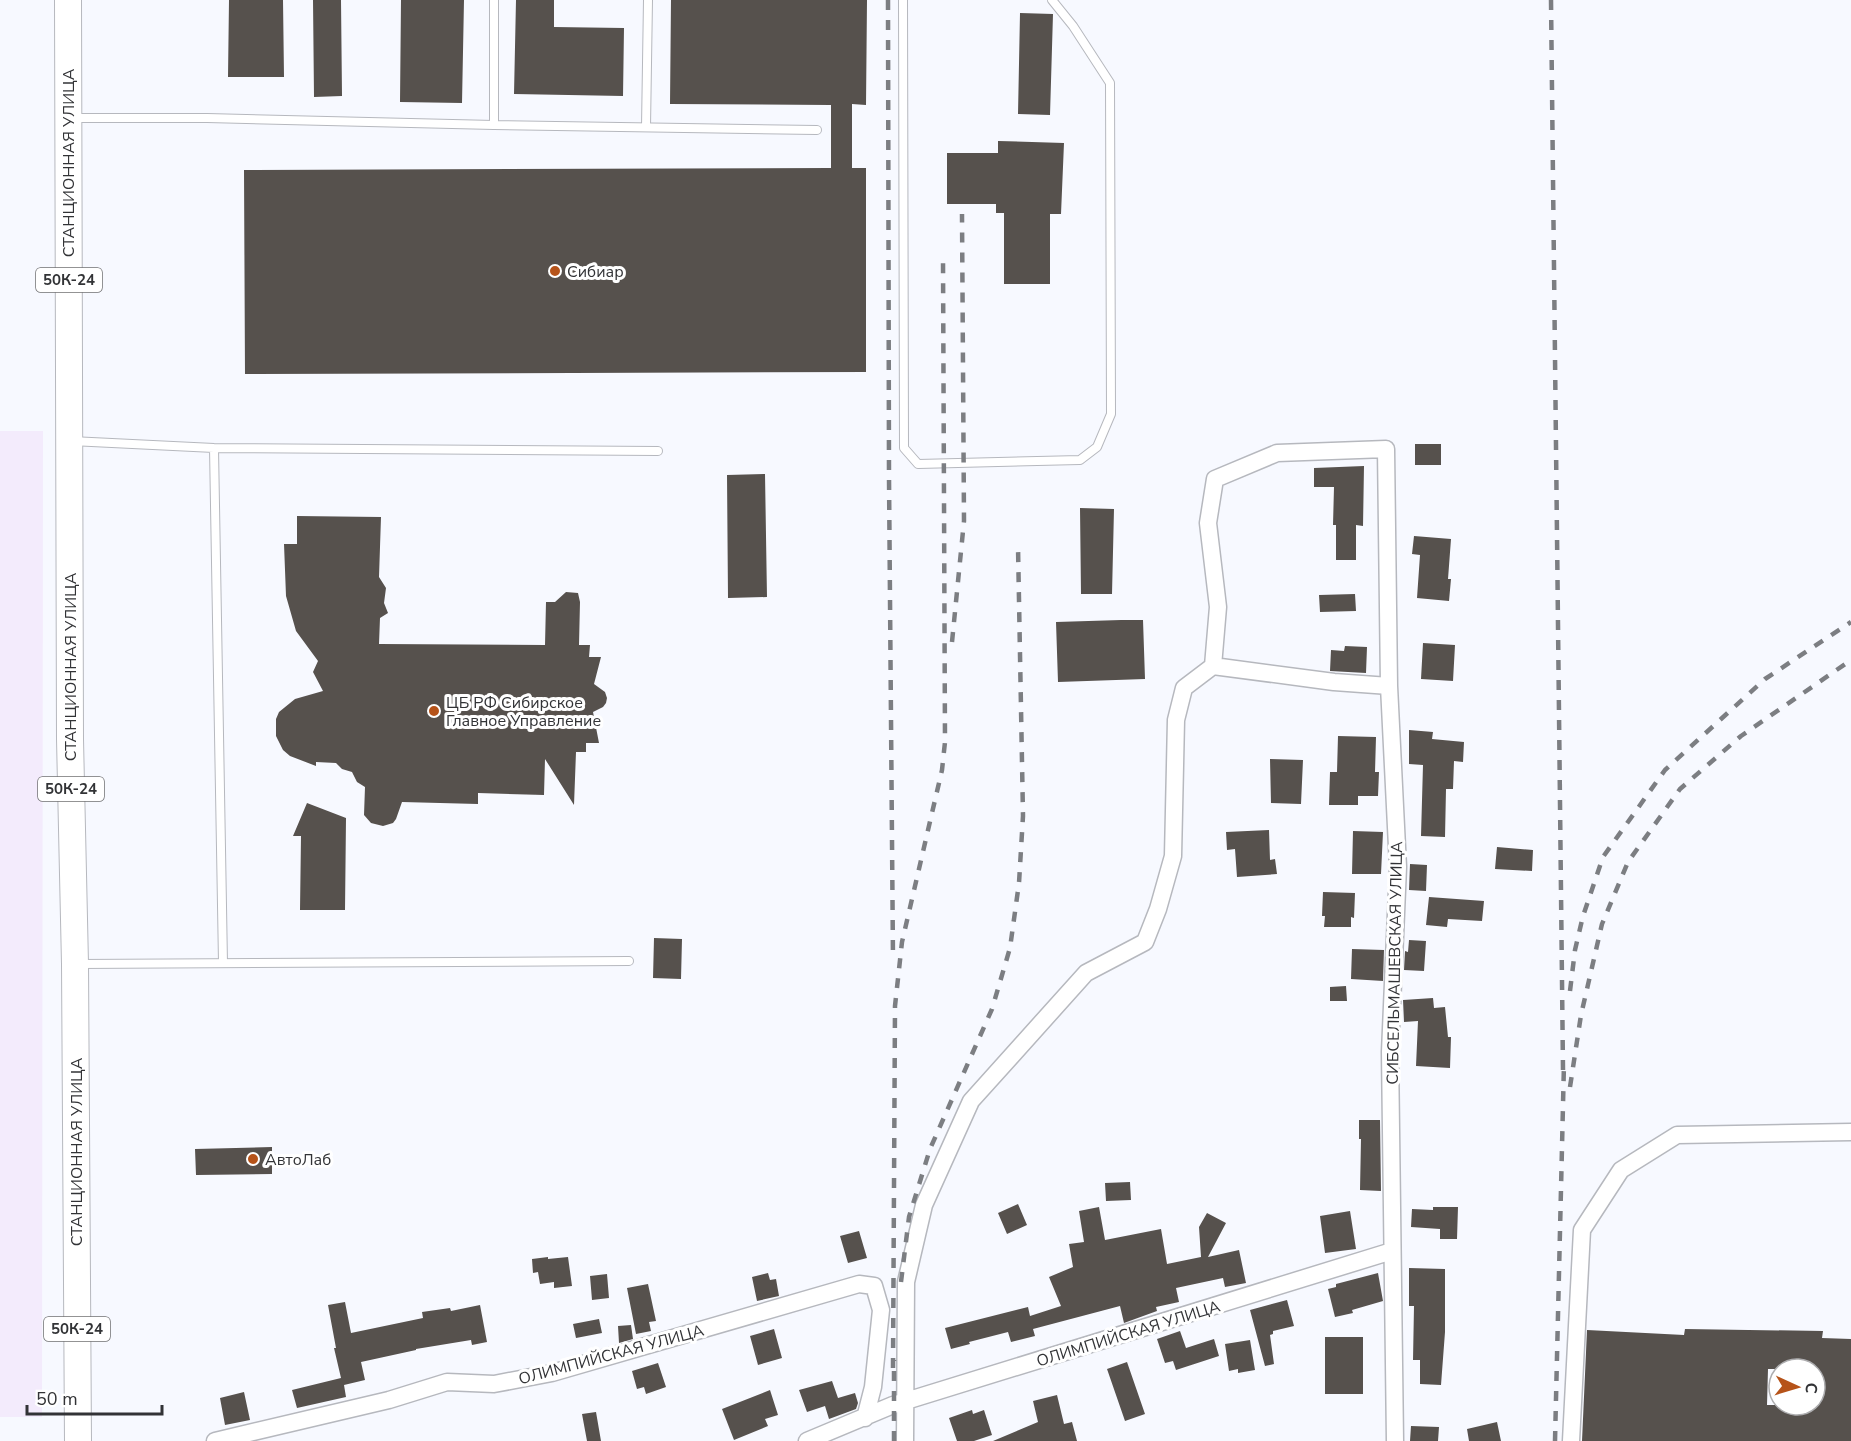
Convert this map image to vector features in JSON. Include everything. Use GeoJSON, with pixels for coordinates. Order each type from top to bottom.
{"type":"FeatureCollection","features":[{"type":"Feature","properties":{"kind":"main road","name":"СТАНЦИОННАЯ УЛИЦА"},"geometry":{"type":"LineString","coordinates":[[68,0],[70,740],[75,964],[78,1441]]}},
{"type":"Feature","properties":{"kind":"street","name":"СИБСЕЛЬМАШЕВСКАЯ УЛИЦА"},"geometry":{"type":"LineString","coordinates":[[1213,666],[1218,608],[1208,523],[1215,479],[1277,453],[1386,449],[1389,686],[1398,867],[1390,1052],[1395,1441]]}},
{"type":"Feature","properties":{"kind":"street"},"geometry":{"type":"LineString","coordinates":[[904,1441],[906,1282],[924,1205],[970,1101],[1086,973],[1145,942],[1158,909],[1173,856],[1176,720],[1184,688],[1213,666],[1334,682],[1389,686]]}},
{"type":"Feature","properties":{"kind":"street"},"geometry":{"type":"LineString","coordinates":[[1571,1441],[1582,1230],[1621,1170],[1677,1135],[1851,1131]]}},
{"type":"Feature","properties":{"kind":"street","name":"ОЛИМПИЙСКАЯ УЛИЦА"},"geometry":{"type":"LineString","coordinates":[[807,1441],[903,1402],[1392,1251]]}},
{"type":"Feature","properties":{"kind":"street","name":"ОЛИМПИЙСКАЯ УЛИЦА"},"geometry":{"type":"LineString","coordinates":[[215,1441],[389,1400],[447,1382],[494,1384],[552,1373],[859,1284],[874,1287],[881,1310],[873,1387],[865,1418]]}},
{"type":"Feature","properties":{"kind":"lane"},"geometry":{"type":"LineString","coordinates":[[494,0],[494,125]]}},
{"type":"Feature","properties":{"kind":"lane"},"geometry":{"type":"LineString","coordinates":[[646,127],[648,0]]}},
{"type":"Feature","properties":{"kind":"lane"},"geometry":{"type":"LineString","coordinates":[[903,0],[904,448],[918,464],[1080,460],[1097,447],[1111,414],[1110,83],[1073,26],[1052,0]]}},
{"type":"Feature","properties":{"kind":"lane"},"geometry":{"type":"LineString","coordinates":[[68,118],[207,118],[817,130]]}},
{"type":"Feature","properties":{"kind":"lane"},"geometry":{"type":"LineString","coordinates":[[70,441],[214,448],[658,452]]}},
{"type":"Feature","properties":{"kind":"lane"},"geometry":{"type":"LineString","coordinates":[[214,448],[223,963]]}},
{"type":"Feature","properties":{"kind":"lane"},"geometry":{"type":"LineString","coordinates":[[75,964],[629,961]]}},
{"type":"Feature","properties":{"kind":"shaded area"},"geometry":{"type":"Polygon","coordinates":[[[0,431],[43,431],[42,1417],[0,1417],[0,431]]]}},
{"type":"Feature","properties":{"kind":"building"},"geometry":{"type":"Polygon","coordinates":[[[229,0],[283,0],[284,77],[228,77],[229,0]]]}},
{"type":"Feature","properties":{"kind":"building"},"geometry":{"type":"Polygon","coordinates":[[[313,0],[341,0],[342,96],[314,97],[313,0]]]}},
{"type":"Feature","properties":{"kind":"building"},"geometry":{"type":"Polygon","coordinates":[[[401,0],[464,0],[462,103],[400,102],[401,0]]]}},
{"type":"Feature","properties":{"kind":"building"},"geometry":{"type":"Polygon","coordinates":[[[516,0],[554,0],[554,27],[624,28],[623,96],[514,94],[516,0]]]}},
{"type":"Feature","properties":{"kind":"building","name":"Сибиар"},"geometry":{"type":"Polygon","coordinates":[[[671,0],[867,0],[866,105],[852,104],[852,168],[866,168],[866,372],[245,374],[244,170],[831,168],[831,105],[670,104],[671,0]]]}},
{"type":"Feature","properties":{"kind":"building"},"geometry":{"type":"Polygon","coordinates":[[[1020,13],[1053,14],[1050,115],[1018,114],[1020,13]]]}},
{"type":"Feature","properties":{"kind":"building"},"geometry":{"type":"Polygon","coordinates":[[[998,141],[1064,143],[1061,214],[1050,214],[1050,284],[1004,284],[1004,213],[996,213],[996,204],[947,204],[947,153],[998,153],[998,141]]]}},
{"type":"Feature","properties":{"kind":"building"},"geometry":{"type":"Polygon","coordinates":[[[1415,444],[1441,444],[1441,465],[1415,465],[1415,444]]]}},
{"type":"Feature","properties":{"kind":"building"},"geometry":{"type":"Polygon","coordinates":[[[1364,466],[1363,526],[1356,525],[1356,560],[1336,560],[1336,525],[1333,525],[1334,487],[1314,487],[1314,468],[1364,466]]]}},
{"type":"Feature","properties":{"kind":"building"},"geometry":{"type":"Polygon","coordinates":[[[765,474],[767,597],[728,598],[727,475],[765,474]]]}},
{"type":"Feature","properties":{"kind":"building"},"geometry":{"type":"Polygon","coordinates":[[[1080,508],[1114,509],[1112,594],[1081,594],[1080,508]]]}},
{"type":"Feature","properties":{"kind":"building","name":"ЦБ РФ Сибирское Главное Управление"},"geometry":{"type":"Polygon","coordinates":[[[297,516],[381,517],[379,577],[386,588],[384,603],[388,613],[380,618],[379,644],[545,645],[546,602],[555,602],[566,592],[578,593],[580,602],[579,645],[590,645],[589,657],[601,657],[594,684],[605,692],[607,698],[603,707],[593,712],[599,743],[586,743],[586,752],[576,752],[574,805],[545,759],[544,795],[478,793],[478,804],[402,802],[393,823],[383,826],[371,823],[364,815],[365,787],[357,782],[352,772],[342,769],[336,763],[316,762],[316,766],[290,756],[283,750],[276,736],[276,719],[279,712],[295,699],[323,691],[313,672],[318,661],[296,631],[286,596],[284,544],[297,544],[297,516]]]}},
{"type":"Feature","properties":{"kind":"building"},"geometry":{"type":"Polygon","coordinates":[[[1414,536],[1451,539],[1449,601],[1417,598],[1420,555],[1412,554],[1414,536]]]}},
{"type":"Feature","properties":{"kind":"building"},"geometry":{"type":"Polygon","coordinates":[[[1355,594],[1356,611],[1320,612],[1319,595],[1355,594]]]}},
{"type":"Feature","properties":{"kind":"building"},"geometry":{"type":"Polygon","coordinates":[[[1143,620],[1145,679],[1058,682],[1056,622],[1143,620]]]}},
{"type":"Feature","properties":{"kind":"building"},"geometry":{"type":"Polygon","coordinates":[[[1423,643],[1455,645],[1453,681],[1421,679],[1423,643]]]}},
{"type":"Feature","properties":{"kind":"building"},"geometry":{"type":"Polygon","coordinates":[[[1345,646],[1367,647],[1366,673],[1330,671],[1331,650],[1344,651],[1345,646]]]}},
{"type":"Feature","properties":{"kind":"building"},"geometry":{"type":"Polygon","coordinates":[[[1409,730],[1433,732],[1432,739],[1464,742],[1463,762],[1454,761],[1453,789],[1446,789],[1445,837],[1421,836],[1423,765],[1409,764],[1409,730]]]}},
{"type":"Feature","properties":{"kind":"building"},"geometry":{"type":"Polygon","coordinates":[[[1338,736],[1376,737],[1375,772],[1379,772],[1378,796],[1358,796],[1358,805],[1329,805],[1330,772],[1337,772],[1338,736]]]}},
{"type":"Feature","properties":{"kind":"building"},"geometry":{"type":"Polygon","coordinates":[[[1270,759],[1303,760],[1301,804],[1271,803],[1270,759]]]}},
{"type":"Feature","properties":{"kind":"building"},"geometry":{"type":"Polygon","coordinates":[[[307,803],[346,818],[345,910],[300,910],[301,836],[293,836],[307,803]]]}},
{"type":"Feature","properties":{"kind":"building"},"geometry":{"type":"Polygon","coordinates":[[[1269,830],[1270,860],[1275,859],[1277,874],[1237,877],[1235,849],[1227,850],[1226,832],[1269,830]]]}},
{"type":"Feature","properties":{"kind":"building"},"geometry":{"type":"Polygon","coordinates":[[[1353,831],[1383,832],[1381,874],[1352,874],[1353,831]]]}},
{"type":"Feature","properties":{"kind":"building"},"geometry":{"type":"Polygon","coordinates":[[[1497,847],[1533,850],[1532,871],[1495,869],[1497,847]]]}},
{"type":"Feature","properties":{"kind":"building"},"geometry":{"type":"Polygon","coordinates":[[[1410,864],[1427,865],[1426,891],[1409,890],[1410,864]]]}},
{"type":"Feature","properties":{"kind":"building"},"geometry":{"type":"Polygon","coordinates":[[[1323,892],[1355,893],[1354,918],[1351,917],[1351,927],[1324,927],[1323,892]]]}},
{"type":"Feature","properties":{"kind":"building"},"geometry":{"type":"Polygon","coordinates":[[[1429,897],[1484,901],[1482,921],[1448,919],[1447,927],[1426,925],[1429,897]]]}},
{"type":"Feature","properties":{"kind":"building"},"geometry":{"type":"Polygon","coordinates":[[[654,938],[682,939],[681,979],[653,978],[654,938]]]}},
{"type":"Feature","properties":{"kind":"building"},"geometry":{"type":"Polygon","coordinates":[[[1409,940],[1426,941],[1424,971],[1404,970],[1405,951],[1408,952],[1409,940]]]}},
{"type":"Feature","properties":{"kind":"building"},"geometry":{"type":"Polygon","coordinates":[[[1352,949],[1384,950],[1383,981],[1351,979],[1352,949]]]}},
{"type":"Feature","properties":{"kind":"building"},"geometry":{"type":"Polygon","coordinates":[[[1346,986],[1347,1001],[1330,1001],[1330,987],[1346,986]]]}},
{"type":"Feature","properties":{"kind":"building"},"geometry":{"type":"Polygon","coordinates":[[[1433,998],[1434,1008],[1445,1007],[1448,1037],[1451,1037],[1450,1068],[1416,1066],[1418,1021],[1404,1022],[1403,1000],[1433,998]]]}},
{"type":"Feature","properties":{"kind":"building"},"geometry":{"type":"Polygon","coordinates":[[[1359,1120],[1380,1120],[1381,1191],[1360,1190],[1359,1120]]]}},
{"type":"Feature","properties":{"kind":"building"},"geometry":{"type":"Polygon","coordinates":[[[272,1147],[272,1174],[196,1175],[195,1149],[272,1147]]]}},
{"type":"Feature","properties":{"kind":"building"},"geometry":{"type":"Polygon","coordinates":[[[1130,1182],[1131,1200],[1106,1201],[1105,1183],[1130,1182]]]}},
{"type":"Feature","properties":{"kind":"building"},"geometry":{"type":"Polygon","coordinates":[[[1018,1204],[1027,1225],[1007,1234],[998,1213],[1018,1204]]]}},
{"type":"Feature","properties":{"kind":"building"},"geometry":{"type":"Polygon","coordinates":[[[1099,1207],[1105,1240],[1161,1229],[1167,1264],[1201,1257],[1199,1227],[1207,1213],[1226,1223],[1208,1257],[1239,1250],[1246,1283],[1225,1287],[1223,1278],[1176,1288],[1179,1302],[1156,1307],[1157,1311],[1124,1323],[1120,1306],[1033,1329],[1035,1336],[1011,1342],[1008,1332],[951,1349],[945,1328],[1028,1307],[1030,1316],[1061,1306],[1049,1277],[1073,1267],[1069,1244],[1084,1242],[1079,1211],[1099,1207]]]}},
{"type":"Feature","properties":{"kind":"building"},"geometry":{"type":"Polygon","coordinates":[[[1433,1207],[1458,1207],[1457,1239],[1440,1239],[1440,1229],[1411,1227],[1412,1209],[1433,1210],[1433,1207]]]}},
{"type":"Feature","properties":{"kind":"building"},"geometry":{"type":"Polygon","coordinates":[[[1350,1211],[1356,1249],[1325,1253],[1320,1216],[1350,1211]]]}},
{"type":"Feature","properties":{"kind":"building"},"geometry":{"type":"Polygon","coordinates":[[[859,1231],[867,1258],[848,1263],[840,1236],[859,1231]]]}},
{"type":"Feature","properties":{"kind":"building"},"geometry":{"type":"Polygon","coordinates":[[[548,1257],[548,1259],[568,1257],[572,1286],[554,1288],[554,1282],[540,1284],[538,1272],[533,1273],[532,1259],[548,1257]]]}},
{"type":"Feature","properties":{"kind":"building"},"geometry":{"type":"Polygon","coordinates":[[[1409,1268],[1445,1269],[1445,1332],[1441,1385],[1420,1384],[1420,1360],[1413,1360],[1414,1306],[1409,1306],[1409,1268]]]}},
{"type":"Feature","properties":{"kind":"building"},"geometry":{"type":"Polygon","coordinates":[[[768,1273],[770,1280],[776,1279],[779,1296],[757,1301],[752,1277],[768,1273]]]}},
{"type":"Feature","properties":{"kind":"building"},"geometry":{"type":"Polygon","coordinates":[[[1378,1273],[1383,1301],[1352,1310],[1353,1313],[1335,1317],[1328,1289],[1336,1287],[1336,1284],[1378,1273]]]}},
{"type":"Feature","properties":{"kind":"building"},"geometry":{"type":"Polygon","coordinates":[[[607,1274],[609,1298],[592,1300],[590,1276],[607,1274]]]}},
{"type":"Feature","properties":{"kind":"building"},"geometry":{"type":"Polygon","coordinates":[[[648,1284],[656,1321],[649,1322],[651,1331],[636,1334],[627,1288],[648,1284]]]}},
{"type":"Feature","properties":{"kind":"building"},"geometry":{"type":"Polygon","coordinates":[[[1287,1300],[1294,1326],[1273,1331],[1270,1335],[1274,1364],[1265,1366],[1250,1310],[1287,1300]]]}},
{"type":"Feature","properties":{"kind":"building"},"geometry":{"type":"Polygon","coordinates":[[[345,1302],[351,1333],[423,1318],[422,1312],[450,1308],[451,1311],[480,1305],[487,1342],[472,1345],[471,1340],[416,1349],[361,1362],[365,1380],[344,1385],[346,1397],[297,1408],[292,1390],[341,1378],[328,1305],[345,1302]]]}},
{"type":"Feature","properties":{"kind":"building"},"geometry":{"type":"Polygon","coordinates":[[[599,1319],[602,1333],[576,1338],[573,1324],[599,1319]]]}},
{"type":"Feature","properties":{"kind":"building"},"geometry":{"type":"Polygon","coordinates":[[[631,1325],[633,1339],[619,1343],[618,1326],[631,1325]]]}},
{"type":"Feature","properties":{"kind":"building"},"geometry":{"type":"Polygon","coordinates":[[[774,1329],[782,1358],[758,1365],[750,1336],[774,1329]]]}},
{"type":"Feature","properties":{"kind":"building"},"geometry":{"type":"Polygon","coordinates":[[[1685,1329],[1823,1331],[1822,1338],[1851,1339],[1851,1441],[1582,1441],[1587,1330],[1684,1335],[1685,1329]]]}},
{"type":"Feature","properties":{"kind":"building"},"geometry":{"type":"Polygon","coordinates":[[[1180,1331],[1186,1348],[1214,1339],[1219,1356],[1176,1370],[1173,1361],[1165,1363],[1157,1339],[1180,1331]]]}},
{"type":"Feature","properties":{"kind":"building"},"geometry":{"type":"Polygon","coordinates":[[[1325,1337],[1363,1337],[1363,1394],[1325,1394],[1325,1337]]]}},
{"type":"Feature","properties":{"kind":"building"},"geometry":{"type":"Polygon","coordinates":[[[1250,1340],[1255,1370],[1238,1373],[1238,1369],[1229,1371],[1225,1344],[1250,1340]]]}},
{"type":"Feature","properties":{"kind":"building"},"geometry":{"type":"Polygon","coordinates":[[[1127,1362],[1145,1414],[1125,1421],[1107,1369],[1127,1362]]]}},
{"type":"Feature","properties":{"kind":"building"},"geometry":{"type":"Polygon","coordinates":[[[658,1363],[666,1387],[646,1394],[644,1387],[637,1389],[632,1371],[658,1363]]]}},
{"type":"Feature","properties":{"kind":"building"},"geometry":{"type":"Polygon","coordinates":[[[832,1381],[838,1398],[855,1393],[858,1403],[856,1409],[829,1419],[825,1406],[807,1412],[799,1390],[832,1381]]]}},
{"type":"Feature","properties":{"kind":"building"},"geometry":{"type":"Polygon","coordinates":[[[770,1390],[778,1415],[765,1419],[768,1426],[734,1440],[722,1409],[770,1390]]]}},
{"type":"Feature","properties":{"kind":"building"},"geometry":{"type":"Polygon","coordinates":[[[244,1392],[250,1420],[225,1425],[220,1398],[244,1392]]]}},
{"type":"Feature","properties":{"kind":"building"},"geometry":{"type":"Polygon","coordinates":[[[1057,1395],[1064,1424],[1072,1422],[1077,1441],[993,1441],[1038,1422],[1033,1401],[1057,1395]]]}},
{"type":"Feature","properties":{"kind":"building"},"geometry":{"type":"Polygon","coordinates":[[[972,1410],[973,1414],[984,1410],[992,1435],[974,1441],[957,1441],[949,1418],[972,1410]]]}},
{"type":"Feature","properties":{"kind":"building"},"geometry":{"type":"Polygon","coordinates":[[[596,1412],[601,1441],[587,1441],[582,1414],[596,1412]]]}},
{"type":"Feature","properties":{"kind":"building"},"geometry":{"type":"Polygon","coordinates":[[[1497,1422],[1501,1441],[1469,1441],[1467,1429],[1497,1422]]]}},
{"type":"Feature","properties":{"kind":"building"},"geometry":{"type":"Polygon","coordinates":[[[1411,1426],[1439,1427],[1438,1441],[1410,1441],[1411,1426]]]}},
{"type":"Feature","properties":{"kind":"railway"},"geometry":{"type":"LineString","coordinates":[[888,0],[893,960]]}},
{"type":"Feature","properties":{"kind":"railway"},"geometry":{"type":"LineString","coordinates":[[1551,0],[1563,1070]]}},
{"type":"Feature","properties":{"kind":"railway"},"geometry":{"type":"LineString","coordinates":[[952,642],[964,521],[962,214]]}},
{"type":"Feature","properties":{"kind":"railway"},"geometry":{"type":"LineString","coordinates":[[893,1368],[895,1006],[902,942],[942,770],[945,742],[943,256]]}},
{"type":"Feature","properties":{"kind":"railway"},"geometry":{"type":"LineString","coordinates":[[901,1282],[909,1217],[930,1149],[992,1009],[1010,948],[1019,883],[1023,816],[1018,546]]}},
{"type":"Feature","properties":{"kind":"railway"},"geometry":{"type":"LineString","coordinates":[[1570,991],[1575,950],[1583,916],[1603,857],[1665,770],[1765,679],[1851,622]]}},
{"type":"Feature","properties":{"kind":"railway"},"geometry":{"type":"LineString","coordinates":[[1570,1087],[1581,1015],[1602,924],[1628,862],[1680,789],[1741,736],[1851,660]]}},
{"type":"Feature","properties":{"kind":"railway"},"geometry":{"type":"LineString","coordinates":[[1555,1441],[1564,1063]]}},
{"type":"Feature","properties":{"kind":"railway"},"geometry":{"type":"LineString","coordinates":[[894,1360],[894,1441]]}},
{"type":"Feature","properties":{"kind":"place","name":"Сибиар"},"geometry":{"type":"Point","coordinates":[555,271]}},
{"type":"Feature","properties":{"kind":"place","name":"ЦБ РФ Сибирское Главное Управление"},"geometry":{"type":"Point","coordinates":[434,711]}},
{"type":"Feature","properties":{"kind":"place","name":"АвтоЛаб"},"geometry":{"type":"Point","coordinates":[253,1159]}}]}
